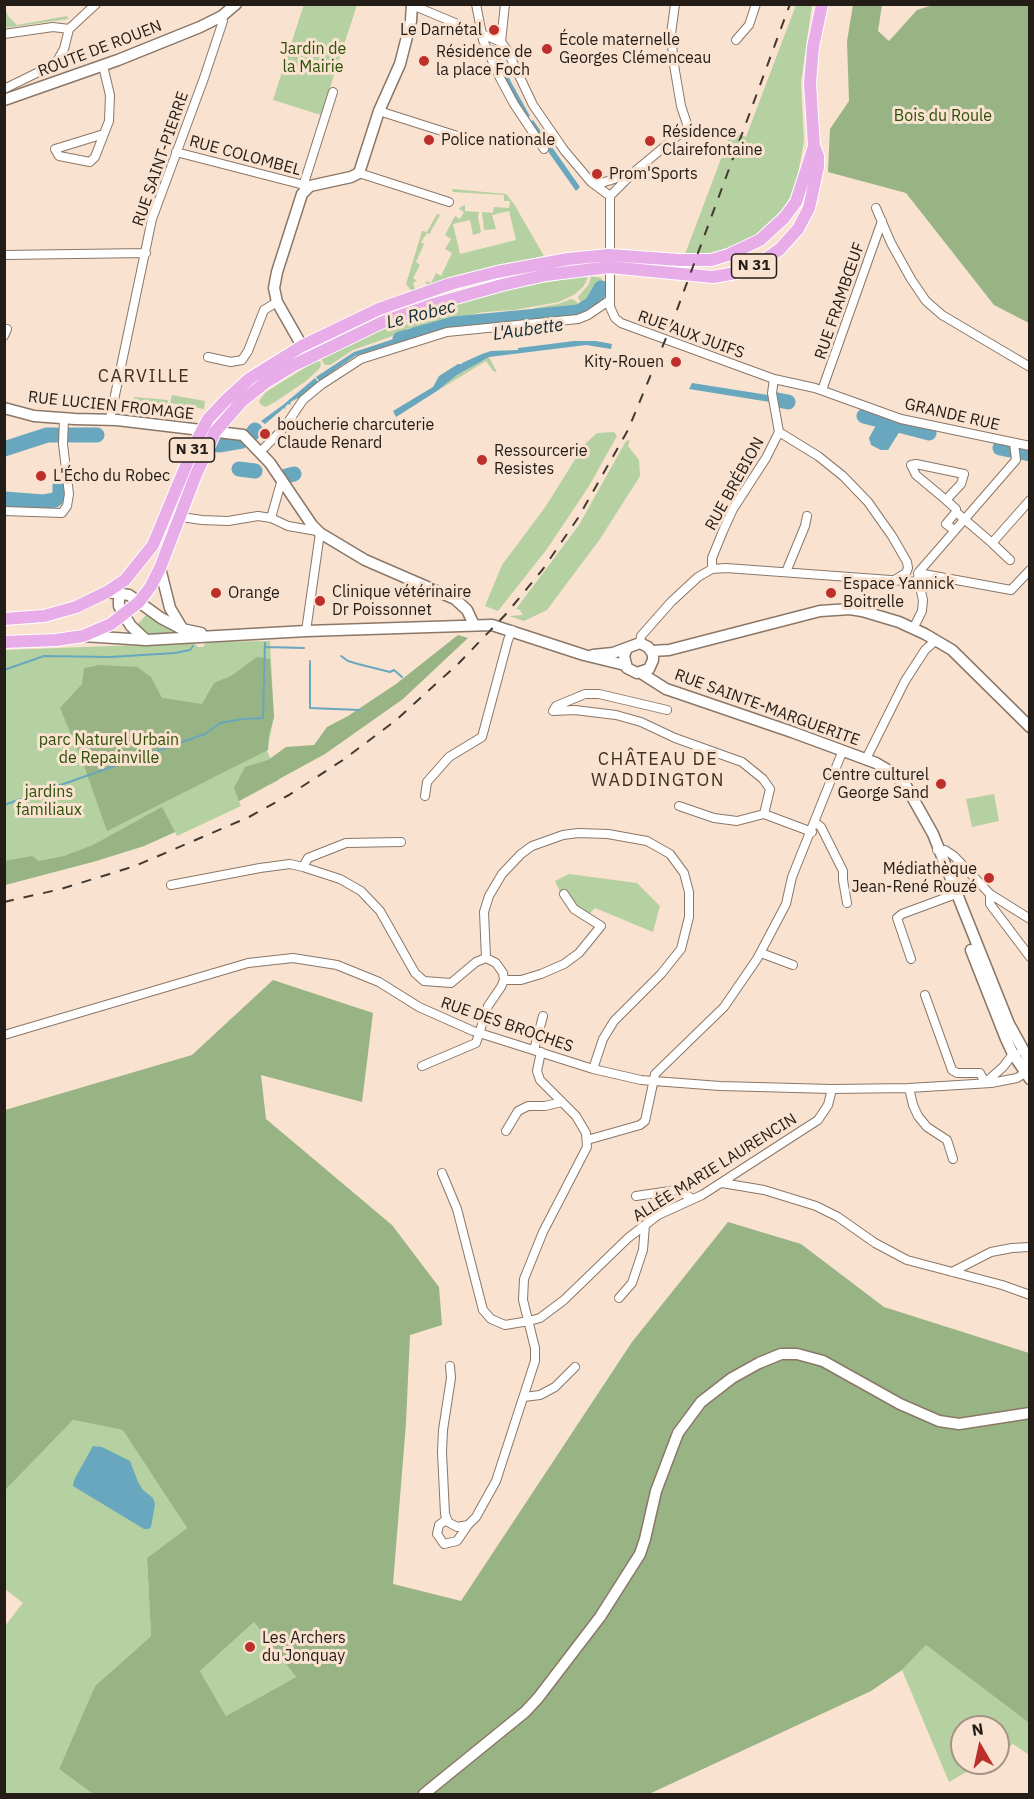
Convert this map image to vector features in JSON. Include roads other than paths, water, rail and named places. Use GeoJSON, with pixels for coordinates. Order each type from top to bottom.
{"type":"FeatureCollection","features":[{"type":"Feature","properties":{"kind":"main road","name":"ROUTE DE ROUEN"},"geometry":{"type":"LineString","coordinates":[[4,100],[103,66],[200,27],[222,16],[236,4]]}},
{"type":"Feature","properties":{"kind":"main road","name":"N 31"},"geometry":{"type":"LineString","coordinates":[[4,619],[44,616],[76,607],[115,590],[136,568],[153,545],[202,430],[225,401],[249,379],[302,346],[379,309],[450,284],[534,264],[711,260],[750,246],[771,232],[796,202],[814,146],[810,83],[813,47],[822,4]]}},
{"type":"Feature","properties":{"kind":"main road"},"geometry":{"type":"LineString","coordinates":[[308,358],[278,302],[274,288],[277,272],[306,187],[351,177],[359,173],[379,111],[400,64],[411,21],[412,5]]}},
{"type":"Feature","properties":{"kind":"main road","name":"N 31"},"geometry":{"type":"LineString","coordinates":[[4,642],[56,640],[83,636],[105,627],[139,602],[160,568],[215,432],[242,401],[266,382],[308,358],[383,322],[453,298],[546,275],[609,261],[713,277],[736,273],[759,264],[786,243],[798,229],[809,208],[819,156],[814,146]]}},
{"type":"Feature","properties":{"kind":"main road","name":"RUE LUCIEN FROMAGE"},"geometry":{"type":"LineString","coordinates":[[4,408],[34,416],[110,419],[243,435],[282,479],[318,532]]}},
{"type":"Feature","properties":{"kind":"main road"},"geometry":{"type":"LineString","coordinates":[[318,532],[365,560],[455,599],[467,610],[474,625]]}},
{"type":"Feature","properties":{"kind":"main road"},"geometry":{"type":"LineString","coordinates":[[160,568],[170,608],[182,628]]}},
{"type":"Feature","properties":{"kind":"main road"},"geometry":{"type":"LineString","coordinates":[[115,590],[129,595],[161,618],[182,628],[214,636]]}},
{"type":"Feature","properties":{"kind":"main road"},"geometry":{"type":"LineString","coordinates":[[115,590],[124,615],[131,626],[146,640]]}},
{"type":"Feature","properties":{"kind":"main road"},"geometry":{"type":"LineString","coordinates":[[460,604],[460,625]]}},
{"type":"Feature","properties":{"kind":"main road"},"geometry":{"type":"LineString","coordinates":[[627,648],[624,656],[625,664],[630,670],[649,663],[669,650],[820,611],[850,609],[861,611],[887,617],[952,650],[1029,727]]}},
{"type":"Feature","properties":{"kind":"main road"},"geometry":{"type":"LineString","coordinates":[[83,636],[146,640],[306,631],[492,625],[584,655],[625,664]]}},
{"type":"Feature","properties":{"kind":"main road"},"geometry":{"type":"LineString","coordinates":[[584,655],[608,654],[640,644],[649,663]]}},
{"type":"Feature","properties":{"kind":"main road","name":"RUE SAINTE-MARGUERITE"},"geometry":{"type":"LineString","coordinates":[[649,663],[659,684],[678,693],[866,759],[890,780],[913,807],[936,851],[953,895]]}},
{"type":"Feature","properties":{"kind":"main road"},"geometry":{"type":"LineString","coordinates":[[953,895],[1013,1054],[1028,1074]]}},
{"type":"Feature","properties":{"kind":"main road"},"geometry":{"type":"LineString","coordinates":[[953,895],[1009,1023],[1028,1057]]}},
{"type":"Feature","properties":{"kind":"main road"},"geometry":{"type":"LineString","coordinates":[[424,1794],[525,1712],[600,1617],[640,1554],[658,1483],[678,1433],[701,1402],[732,1378],[781,1354],[798,1354],[824,1362],[900,1404],[939,1421],[959,1424],[1029,1413]]}},
{"type":"Feature","properties":{"kind":"street"},"geometry":{"type":"LineString","coordinates":[[4,89],[57,61],[64,49],[69,29],[96,4]]}},
{"type":"Feature","properties":{"kind":"street"},"geometry":{"type":"LineString","coordinates":[[476,4],[482,34],[507,91],[544,149]]}},
{"type":"Feature","properties":{"kind":"street"},"geometry":{"type":"LineString","coordinates":[[501,42],[505,4]]}},
{"type":"Feature","properties":{"kind":"street"},"geometry":{"type":"LineString","coordinates":[[260,452],[284,428],[303,400],[321,385],[366,357],[447,332],[578,319],[609,300],[610,196],[634,172],[688,127],[681,106],[674,65],[671,34],[675,4]]}},
{"type":"Feature","properties":{"kind":"street"},"geometry":{"type":"LineString","coordinates":[[736,40],[749,25],[756,4]]}},
{"type":"Feature","properties":{"kind":"street"},"geometry":{"type":"LineString","coordinates":[[412,5],[501,42],[538,114],[564,150],[595,185],[610,196]]}},
{"type":"Feature","properties":{"kind":"street","name":"RUE SAINT-PIERRE"},"geometry":{"type":"LineString","coordinates":[[110,419],[152,219],[208,67],[223,21],[222,16]]}},
{"type":"Feature","properties":{"kind":"street"},"geometry":{"type":"LineString","coordinates":[[4,34],[53,27],[69,29]]}},
{"type":"Feature","properties":{"kind":"street"},"geometry":{"type":"LineString","coordinates":[[103,66],[107,78],[110,121],[95,157],[90,162],[59,156],[55,149],[104,134]]}},
{"type":"Feature","properties":{"kind":"street"},"geometry":{"type":"LineString","coordinates":[[306,187],[305,180],[333,92]]}},
{"type":"Feature","properties":{"kind":"street"},"geometry":{"type":"LineString","coordinates":[[379,111],[470,140]]}},
{"type":"Feature","properties":{"kind":"street","name":"RUE COLOMBEL"},"geometry":{"type":"LineString","coordinates":[[176,152],[306,187]]}},
{"type":"Feature","properties":{"kind":"street"},"geometry":{"type":"LineString","coordinates":[[595,185],[634,172]]}},
{"type":"Feature","properties":{"kind":"street"},"geometry":{"type":"LineString","coordinates":[[359,173],[449,202]]}},
{"type":"Feature","properties":{"kind":"street"},"geometry":{"type":"LineString","coordinates":[[876,208],[906,270],[926,301],[942,315],[1029,367]]}},
{"type":"Feature","properties":{"kind":"street","name":"RUE FRAMBŒUF"},"geometry":{"type":"LineString","coordinates":[[822,390],[882,221]]}},
{"type":"Feature","properties":{"kind":"street"},"geometry":{"type":"LineString","coordinates":[[4,255],[146,253]]}},
{"type":"Feature","properties":{"kind":"street","name":"RUE AUX JUIFS"},"geometry":{"type":"LineString","coordinates":[[609,300],[611,312],[621,323],[774,380],[822,390]]}},
{"type":"Feature","properties":{"kind":"street"},"geometry":{"type":"LineString","coordinates":[[208,357],[231,362],[242,360],[248,351],[264,310],[278,302]]}},
{"type":"Feature","properties":{"kind":"street","name":"RUE BRÉBION"},"geometry":{"type":"LineString","coordinates":[[712,569],[712,558],[733,509],[766,458],[778,432],[772,399],[774,380]]}},
{"type":"Feature","properties":{"kind":"street","name":"GRANDE RUE"},"geometry":{"type":"LineString","coordinates":[[822,390],[901,419],[1015,445],[1029,446]]}},
{"type":"Feature","properties":{"kind":"street"},"geometry":{"type":"LineString","coordinates":[[4,511],[62,513],[67,506],[69,494],[63,444],[64,418]]}},
{"type":"Feature","properties":{"kind":"street"},"geometry":{"type":"LineString","coordinates":[[778,432],[818,456],[843,476],[868,502],[907,562],[907,572],[896,579]]}},
{"type":"Feature","properties":{"kind":"street"},"geometry":{"type":"LineString","coordinates":[[918,577],[954,530],[1016,460],[1015,445]]}},
{"type":"Feature","properties":{"kind":"street"},"geometry":{"type":"LineString","coordinates":[[946,500],[961,484],[964,474],[916,464],[911,465],[916,475],[1010,560]]}},
{"type":"Feature","properties":{"kind":"street"},"geometry":{"type":"LineString","coordinates":[[271,518],[282,479]]}},
{"type":"Feature","properties":{"kind":"street"},"geometry":{"type":"LineString","coordinates":[[993,543],[1029,500]]}},
{"type":"Feature","properties":{"kind":"street"},"geometry":{"type":"LineString","coordinates":[[954,530],[946,524],[956,512]]}},
{"type":"Feature","properties":{"kind":"street"},"geometry":{"type":"LineString","coordinates":[[181,517],[228,521],[258,516],[271,518],[288,526],[318,532],[306,631]]}},
{"type":"Feature","properties":{"kind":"street"},"geometry":{"type":"LineString","coordinates":[[786,572],[806,526],[807,516]]}},
{"type":"Feature","properties":{"kind":"street"},"geometry":{"type":"LineString","coordinates":[[640,644],[641,636],[671,602],[698,577],[712,569],[896,579],[918,577],[1011,590],[1029,570]]}},
{"type":"Feature","properties":{"kind":"street"},"geometry":{"type":"LineString","coordinates":[[913,629],[922,611],[922,594],[918,577]]}},
{"type":"Feature","properties":{"kind":"street"},"geometry":{"type":"LineString","coordinates":[[425,796],[427,782],[449,757],[482,737],[512,630]]}},
{"type":"Feature","properties":{"kind":"street"},"geometry":{"type":"LineString","coordinates":[[866,759],[905,681],[925,650],[936,640]]}},
{"type":"Feature","properties":{"kind":"street"},"geometry":{"type":"LineString","coordinates":[[667,710],[599,694],[585,694],[556,706],[553,711],[584,711],[641,722],[675,738],[742,762],[763,779],[770,789],[764,814]]}},
{"type":"Feature","properties":{"kind":"street"},"geometry":{"type":"LineString","coordinates":[[587,1140],[640,1125],[645,1121],[655,1074],[724,1007],[761,952],[786,904],[792,877],[843,750]]}},
{"type":"Feature","properties":{"kind":"street"},"geometry":{"type":"LineString","coordinates":[[679,806],[714,818],[737,821],[764,814],[812,831]]}},
{"type":"Feature","properties":{"kind":"street"},"geometry":{"type":"LineString","coordinates":[[815,822],[820,827],[843,871],[847,903]]}},
{"type":"Feature","properties":{"kind":"street"},"geometry":{"type":"LineString","coordinates":[[486,958],[484,912],[489,896],[502,874],[532,846],[563,835],[608,834],[646,842],[670,854],[684,873],[689,892],[689,917],[681,949],[662,974],[614,1021],[603,1039],[593,1069]]}},
{"type":"Feature","properties":{"kind":"street"},"geometry":{"type":"LineString","coordinates":[[303,867],[308,858],[346,843],[401,842]]}},
{"type":"Feature","properties":{"kind":"street"},"geometry":{"type":"LineString","coordinates":[[936,851],[945,850],[954,856],[990,894],[1029,919]]}},
{"type":"Feature","properties":{"kind":"street"},"geometry":{"type":"LineString","coordinates":[[171,885],[260,868],[290,864],[303,867],[340,879],[361,891],[380,911],[412,969],[424,981],[451,983],[476,962],[486,958],[496,963],[503,973],[504,980],[488,1006],[476,1042],[422,1066]]}},
{"type":"Feature","properties":{"kind":"street"},"geometry":{"type":"LineString","coordinates":[[504,980],[521,980],[564,964],[579,953],[601,926],[574,909],[564,894]]}},
{"type":"Feature","properties":{"kind":"street"},"geometry":{"type":"LineString","coordinates":[[990,894],[990,904],[1029,957]]}},
{"type":"Feature","properties":{"kind":"street"},"geometry":{"type":"LineString","coordinates":[[911,959],[897,918],[953,895]]}},
{"type":"Feature","properties":{"kind":"street"},"geometry":{"type":"LineString","coordinates":[[761,952],[793,965]]}},
{"type":"Feature","properties":{"kind":"street","name":"RUE DES BROCHES"},"geometry":{"type":"LineString","coordinates":[[4,1035],[248,963],[292,958],[337,965],[358,972],[419,1007],[480,1032],[593,1069],[652,1081],[720,1086],[832,1089],[909,1088],[985,1083],[1028,1074]]}},
{"type":"Feature","properties":{"kind":"street"},"geometry":{"type":"LineString","coordinates":[[925,995],[952,1070],[957,1073],[980,1073],[985,1083],[1003,1067],[1013,1054],[1028,1057]]}},
{"type":"Feature","properties":{"kind":"street"},"geometry":{"type":"LineString","coordinates":[[447,1519],[439,1525],[436,1534],[440,1542],[444,1544],[457,1541],[476,1517],[496,1481],[536,1361],[523,1300],[524,1279],[543,1232],[587,1147],[586,1133],[576,1116],[540,1080],[537,1071],[537,1051],[543,1016]]}},
{"type":"Feature","properties":{"kind":"street"},"geometry":{"type":"LineString","coordinates":[[909,1088],[918,1116],[927,1127],[947,1140],[952,1159]]}},
{"type":"Feature","properties":{"kind":"street","name":"ALLÉE MARIE LAURENCIN"},"geometry":{"type":"LineString","coordinates":[[442,1173],[457,1209],[483,1310],[491,1319],[505,1325],[529,1322],[540,1318],[556,1306],[600,1267],[628,1238],[658,1215],[722,1183],[818,1120],[828,1105],[832,1089]]}},
{"type":"Feature","properties":{"kind":"street"},"geometry":{"type":"LineString","coordinates":[[506,1131],[518,1111],[528,1106],[545,1106],[562,1102]]}},
{"type":"Feature","properties":{"kind":"street"},"geometry":{"type":"LineString","coordinates":[[722,1183],[764,1190],[816,1206],[907,1260],[1002,1285],[1029,1295]]}},
{"type":"Feature","properties":{"kind":"street"},"geometry":{"type":"LineString","coordinates":[[636,1196],[677,1190],[693,1199]]}},
{"type":"Feature","properties":{"kind":"street"},"geometry":{"type":"LineString","coordinates":[[619,1298],[632,1283],[643,1250],[645,1225]]}},
{"type":"Feature","properties":{"kind":"street"},"geometry":{"type":"LineString","coordinates":[[952,1272],[991,1252],[1029,1247]]}},
{"type":"Feature","properties":{"kind":"street"},"geometry":{"type":"LineString","coordinates":[[450,1366],[451,1378],[442,1452],[447,1519],[457,1527],[468,1525]]}},
{"type":"Feature","properties":{"kind":"street"},"geometry":{"type":"LineString","coordinates":[[524,1396],[540,1395],[555,1387],[575,1367]]}},
{"type":"Feature","properties":{"kind":"water"},"geometry":{"type":"Polygon","coordinates":[[[488,44],[495,46],[530,116],[525,119],[511,94],[488,44]]]}},
{"type":"Feature","properties":{"kind":"water"},"geometry":{"type":"Polygon","coordinates":[[[533,120],[580,187],[576,191],[528,123],[533,120]]]}},
{"type":"Feature","properties":{"kind":"water"},"geometry":{"type":"Polygon","coordinates":[[[581,308],[583,313],[575,315],[521,320],[520,315],[569,312],[581,308]]]}},
{"type":"Feature","properties":{"kind":"water"},"geometry":{"type":"Polygon","coordinates":[[[418,331],[418,336],[355,356],[319,381],[316,377],[354,352],[418,331]]]}},
{"type":"Feature","properties":{"kind":"water"},"geometry":{"type":"Polygon","coordinates":[[[574,341],[612,344],[611,349],[586,345],[489,357],[457,375],[437,391],[396,417],[393,411],[433,387],[439,376],[458,364],[482,354],[574,341]]]}},
{"type":"Feature","properties":{"kind":"water"},"geometry":{"type":"Polygon","coordinates":[[[315,378],[318,382],[299,400],[298,398],[292,401],[291,405],[288,404],[286,409],[284,408],[265,424],[261,421],[283,405],[315,378]]]}},
{"type":"Feature","properties":{"kind":"water"},"geometry":{"type":"Polygon","coordinates":[[[692,383],[768,395],[770,402],[689,389],[692,383]]]}},
{"type":"Feature","properties":{"kind":"water"},"geometry":{"type":"Polygon","coordinates":[[[882,426],[900,431],[888,450],[881,450],[871,445],[869,438],[875,427],[882,426]]]}},
{"type":"Feature","properties":{"kind":"water"},"geometry":{"type":"Polygon","coordinates":[[[93,1446],[102,1447],[130,1461],[138,1482],[143,1490],[153,1498],[155,1504],[151,1527],[144,1529],[73,1486],[93,1446]]]}},
{"type":"Feature","properties":{"kind":"waterway","name":"Le Robec"},"geometry":{"type":"LineString","coordinates":[[400,339],[454,324],[579,312],[592,304],[601,288]]}},
{"type":"Feature","properties":{"kind":"waterway","name":"L'Aubette"},"geometry":{"type":"LineString","coordinates":[[778,400],[788,402]]}},
{"type":"Feature","properties":{"kind":"waterway","name":"L'Aubette"},"geometry":{"type":"LineString","coordinates":[[864,416],[929,433]]}},
{"type":"Feature","properties":{"kind":"waterway","name":"Le Robec"},"geometry":{"type":"LineString","coordinates":[[252,434],[255,430]]}},
{"type":"Feature","properties":{"kind":"waterway","name":"Le Robec"},"geometry":{"type":"LineString","coordinates":[[4,449],[47,435],[57,435]]}},
{"type":"Feature","properties":{"kind":"waterway","name":"Le Robec"},"geometry":{"type":"LineString","coordinates":[[70,435],[97,435]]}},
{"type":"Feature","properties":{"kind":"waterway","name":"Le Robec"},"geometry":{"type":"LineString","coordinates":[[219,445],[242,441]]}},
{"type":"Feature","properties":{"kind":"waterway","name":"L'Aubette"},"geometry":{"type":"LineString","coordinates":[[1000,448],[1030,454]]}},
{"type":"Feature","properties":{"kind":"waterway","name":"L'Aubette"},"geometry":{"type":"LineString","coordinates":[[239,469],[255,471]]}},
{"type":"Feature","properties":{"kind":"waterway","name":"L'Aubette"},"geometry":{"type":"LineString","coordinates":[[286,476],[294,474]]}},
{"type":"Feature","properties":{"kind":"waterway","name":"L'Aubette"},"geometry":{"type":"LineString","coordinates":[[4,499],[44,502],[55,500],[60,495],[60,485]]}},
{"type":"Feature","properties":{"kind":"waterway"},"geometry":{"type":"LineString","coordinates":[[4,805],[205,734],[220,723],[263,718],[265,643]]}},
{"type":"Feature","properties":{"kind":"waterway"},"geometry":{"type":"LineString","coordinates":[[4,670],[44,656],[110,657],[175,653],[190,650],[193,646]]}},
{"type":"Feature","properties":{"kind":"waterway"},"geometry":{"type":"LineString","coordinates":[[265,647],[304,648]]}},
{"type":"Feature","properties":{"kind":"waterway"},"geometry":{"type":"LineString","coordinates":[[341,656],[358,664],[390,672],[394,670],[402,677]]}},
{"type":"Feature","properties":{"kind":"waterway"},"geometry":{"type":"LineString","coordinates":[[310,661],[310,708],[360,710]]}},
{"type":"Feature","properties":{"kind":"railway"},"geometry":{"type":"LineString","coordinates":[[4,902],[61,889],[135,866],[249,817],[289,795],[343,760],[395,721],[459,663],[506,614],[543,569],[578,518],[628,430],[671,326],[790,4]]}},
{"type":"Feature","properties":{"kind":"place","name":"Le Darnétal"},"geometry":{"type":"Point","coordinates":[494,30]}},
{"type":"Feature","properties":{"kind":"place","name":"École maternelle Georges Clémenceau"},"geometry":{"type":"Point","coordinates":[547,49]}},
{"type":"Feature","properties":{"kind":"place","name":"Résidence de la place Foch"},"geometry":{"type":"Point","coordinates":[424,61]}},
{"type":"Feature","properties":{"kind":"place","name":"Police nationale"},"geometry":{"type":"Point","coordinates":[429,140]}},
{"type":"Feature","properties":{"kind":"place","name":"Résidence Clairefontaine"},"geometry":{"type":"Point","coordinates":[650,141]}},
{"type":"Feature","properties":{"kind":"place","name":"Prom'Sports"},"geometry":{"type":"Point","coordinates":[597,174]}},
{"type":"Feature","properties":{"kind":"place","name":"Kity-Rouen"},"geometry":{"type":"Point","coordinates":[676,362]}},
{"type":"Feature","properties":{"kind":"place","name":"boucherie charcuterie Claude Renard"},"geometry":{"type":"Point","coordinates":[265,434]}},
{"type":"Feature","properties":{"kind":"place","name":"Ressourcerie Resistes"},"geometry":{"type":"Point","coordinates":[482,460]}},
{"type":"Feature","properties":{"kind":"place","name":"L'Écho du Robec"},"geometry":{"type":"Point","coordinates":[41,476]}},
{"type":"Feature","properties":{"kind":"place","name":"Orange"},"geometry":{"type":"Point","coordinates":[216,593]}},
{"type":"Feature","properties":{"kind":"place","name":"Espace Yannick Boitrelle"},"geometry":{"type":"Point","coordinates":[831,593]}},
{"type":"Feature","properties":{"kind":"place","name":"Clinique vétérinaire Dr Poissonnet"},"geometry":{"type":"Point","coordinates":[320,601]}},
{"type":"Feature","properties":{"kind":"place","name":"Centre culturel George Sand"},"geometry":{"type":"Point","coordinates":[941,784]}},
{"type":"Feature","properties":{"kind":"place","name":"Médiathèque Jean-René Rouzé"},"geometry":{"type":"Point","coordinates":[989,878]}},
{"type":"Feature","properties":{"kind":"place","name":"Les Archers du Jonquay"},"geometry":{"type":"Point","coordinates":[250,1647]}},
{"type":"Feature","properties":{"kind":"district","name":"CARVILLE"},"geometry":{"type":"Point","coordinates":[144,377]}},
{"type":"Feature","properties":{"kind":"district","name":"CHÂTEAU DE WADDINGTON"},"geometry":{"type":"Point","coordinates":[658,770]}},
{"type":"Feature","properties":{"kind":"park label","name":"Jardin de la Mairie"},"geometry":{"type":"Point","coordinates":[313,58]}},
{"type":"Feature","properties":{"kind":"park label","name":"Bois du Roule"},"geometry":{"type":"Point","coordinates":[943,116]}},
{"type":"Feature","properties":{"kind":"park label","name":"parc Naturel Urbain de Repainville"},"geometry":{"type":"Point","coordinates":[109,749]}},
{"type":"Feature","properties":{"kind":"park label","name":"jardins familiaux"},"geometry":{"type":"Point","coordinates":[49,801]}}]}
